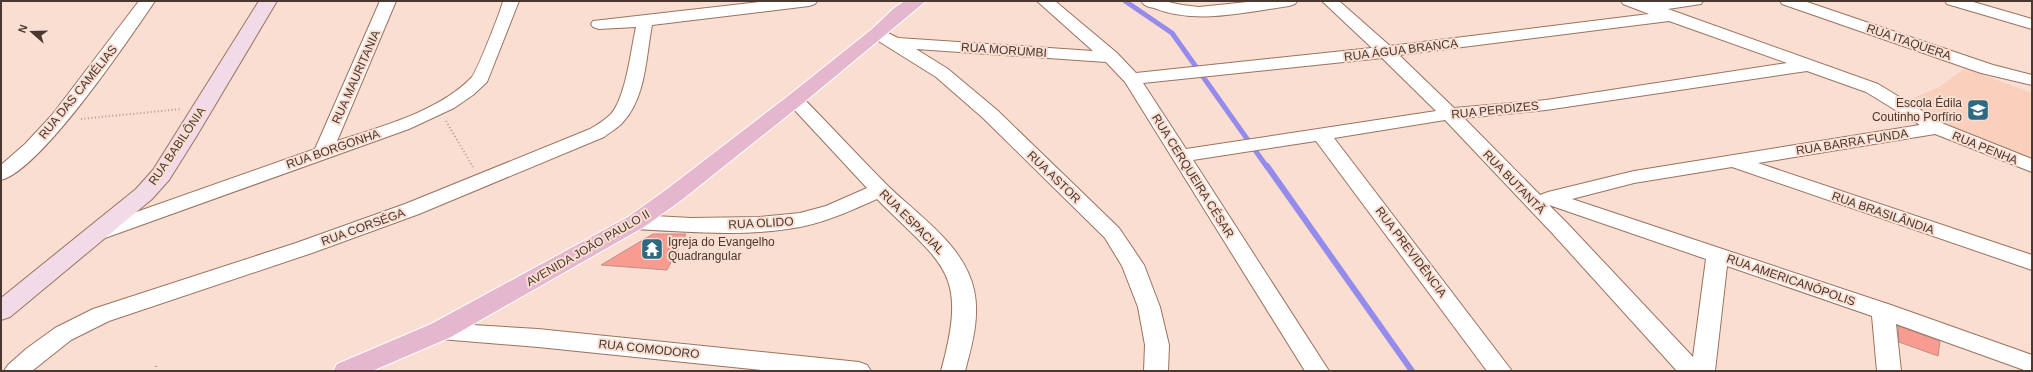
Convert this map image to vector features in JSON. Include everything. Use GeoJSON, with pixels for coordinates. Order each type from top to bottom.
{"type":"FeatureCollection","features":[{"type":"Feature","properties":{"kind":"main road","name":"AVENIDA JOÃO PAULO II"},"geometry":{"type":"LineString","coordinates":[[346,371],[394,352],[440,331],[636,222],[675,194],[795,100],[878,33],[907,5]]}},
{"type":"Feature","properties":{"kind":"street"},"geometry":{"type":"LineString","coordinates":[[142,1],[147,1]]}},
{"type":"Feature","properties":{"kind":"street","name":"RUA DAS CAMÉLIAS"},"geometry":{"type":"LineString","coordinates":[[1,174],[30,151],[57,122],[112,51],[147,1]]}},
{"type":"Feature","properties":{"kind":"street","name":"RUA BABILÔNIA"},"geometry":{"type":"LineString","coordinates":[[1,311],[144,194],[161,175],[268,1]]}},
{"type":"Feature","properties":{"kind":"street","name":"RUA MAURITANIA"},"geometry":{"type":"LineString","coordinates":[[323,152],[388,1]]}},
{"type":"Feature","properties":{"kind":"street","name":"RUA BORGONHA"},"geometry":{"type":"LineString","coordinates":[[98,233],[440,109],[473,88],[481,78],[511,1]]}},
{"type":"Feature","properties":{"kind":"street"},"geometry":{"type":"LineString","coordinates":[[599,24],[645,21],[774,3],[809,1]]}},
{"type":"Feature","properties":{"kind":"street","name":"RUA CERQUEIRA CÉSAR"},"geometry":{"type":"LineString","coordinates":[[1045,1],[1111,57],[1132,79],[1317,371]]}},
{"type":"Feature","properties":{"kind":"street"},"geometry":{"type":"LineString","coordinates":[[1149,1],[1175,10],[1188,12],[1215,5],[1289,1]]}},
{"type":"Feature","properties":{"kind":"street","name":"RUA BUTANTÃ"},"geometry":{"type":"LineString","coordinates":[[1330,1],[1540,198],[1691,371]]}},
{"type":"Feature","properties":{"kind":"street","name":"RUA BARRA FUNDA"},"geometry":{"type":"LineString","coordinates":[[1629,1],[1872,88],[1912,111],[1937,128]]}},
{"type":"Feature","properties":{"kind":"street"},"geometry":{"type":"LineString","coordinates":[[1647,8],[1696,1]]}},
{"type":"Feature","properties":{"kind":"street","name":"RUA ITAQUERA"},"geometry":{"type":"LineString","coordinates":[[1788,1],[1987,68],[2032,80]]}},
{"type":"Feature","properties":{"kind":"street"},"geometry":{"type":"LineString","coordinates":[[1953,1],[2032,24]]}},
{"type":"Feature","properties":{"kind":"street","name":"RUA ÁGUA BRANCA"},"geometry":{"type":"LineString","coordinates":[[1132,79],[1386,52],[1669,16]]}},
{"type":"Feature","properties":{"kind":"street","name":"RUA CORSÉGA"},"geometry":{"type":"LineString","coordinates":[[16,371],[34,355],[63,334],[101,315],[304,248],[412,209],[597,133],[612,123],[622,112],[630,95],[645,21]]}},
{"type":"Feature","properties":{"kind":"street","name":"RUA ASTOR"},"geometry":{"type":"LineString","coordinates":[[878,33],[897,43],[942,73],[990,114],[1112,233],[1133,265],[1149,307],[1157,345],[1156,371]]}},
{"type":"Feature","properties":{"kind":"street","name":"RUA MORUMBI"},"geometry":{"type":"LineString","coordinates":[[897,43],[1111,57]]}},
{"type":"Feature","properties":{"kind":"street","name":"RUA PERDIZES"},"geometry":{"type":"LineString","coordinates":[[1181,156],[1449,114],[1546,105],[1810,65]]}},
{"type":"Feature","properties":{"kind":"street","name":"RUA ESPACIAL"},"geometry":{"type":"LineString","coordinates":[[795,100],[880,190],[917,225],[952,263],[964,290],[964,330],[953,371]]}},
{"type":"Feature","properties":{"kind":"street","name":"RUA BARRA FUNDA"},"geometry":{"type":"LineString","coordinates":[[1540,198],[1634,177],[1937,128]]}},
{"type":"Feature","properties":{"kind":"street","name":"RUA PENHA"},"geometry":{"type":"LineString","coordinates":[[1937,128],[2032,166]]}},
{"type":"Feature","properties":{"kind":"street","name":"RUA PREVIDÊNCIA"},"geometry":{"type":"LineString","coordinates":[[1321,134],[1500,371]]}},
{"type":"Feature","properties":{"kind":"street","name":"RUA BRASILÂNDIA"},"geometry":{"type":"LineString","coordinates":[[1734,162],[2032,263]]}},
{"type":"Feature","properties":{"kind":"street","name":"RUA OLIDO"},"geometry":{"type":"LineString","coordinates":[[636,222],[691,225],[759,224],[800,220],[833,211],[880,190]]}},
{"type":"Feature","properties":{"kind":"street","name":"RUA AMERICANÓPOLIS"},"geometry":{"type":"LineString","coordinates":[[1540,198],[1717,255],[1883,311],[2032,364]]}},
{"type":"Feature","properties":{"kind":"street"},"geometry":{"type":"LineString","coordinates":[[1703,371],[1717,255]]}},
{"type":"Feature","properties":{"kind":"street"},"geometry":{"type":"LineString","coordinates":[[1883,311],[1888,371]]}},
{"type":"Feature","properties":{"kind":"street","name":"RUA COMODORO"},"geometry":{"type":"LineString","coordinates":[[440,331],[538,338],[859,371]]}},
{"type":"Feature","properties":{"kind":"path"},"geometry":{"type":"LineString","coordinates":[[57,122],[204,106]]}},
{"type":"Feature","properties":{"kind":"path"},"geometry":{"type":"LineString","coordinates":[[440,109],[481,181]]}},
{"type":"Feature","properties":{"kind":"path"},"geometry":{"type":"LineString","coordinates":[[156,366],[157,371]]}},
{"type":"Feature","properties":{"kind":"shaded area","name":"Escola Édila Coutinho Porfírio"},"geometry":{"type":"Polygon","coordinates":[[[1965,68],[2032,93],[2032,160],[1937,121],[1911,99],[1941,86],[1965,68]]]}},
{"type":"Feature","properties":{"kind":"building","name":"Igreja do Evangelho Quadrangular"},"geometry":{"type":"Polygon","coordinates":[[[653,234],[686,234],[667,270],[601,265],[653,234]]]}},
{"type":"Feature","properties":{"kind":"building"},"geometry":{"type":"Polygon","coordinates":[[[1898,326],[1940,341],[1938,356],[1899,342],[1898,326]]]}},
{"type":"Feature","properties":{"kind":"waterway"},"geometry":{"type":"LineString","coordinates":[[1125,1],[1172,33],[1267,167]]}},
{"type":"Feature","properties":{"kind":"waterway"},"geometry":{"type":"LineString","coordinates":[[1267,166],[1412,371]]}},
{"type":"Feature","properties":{"kind":"place","name":"Escola Édila Coutinho Porfírio"},"geometry":{"type":"Point","coordinates":[1978,110]}},
{"type":"Feature","properties":{"kind":"place","name":"Igreja do Evangelho Quadrangular"},"geometry":{"type":"Point","coordinates":[652,249]}}]}
